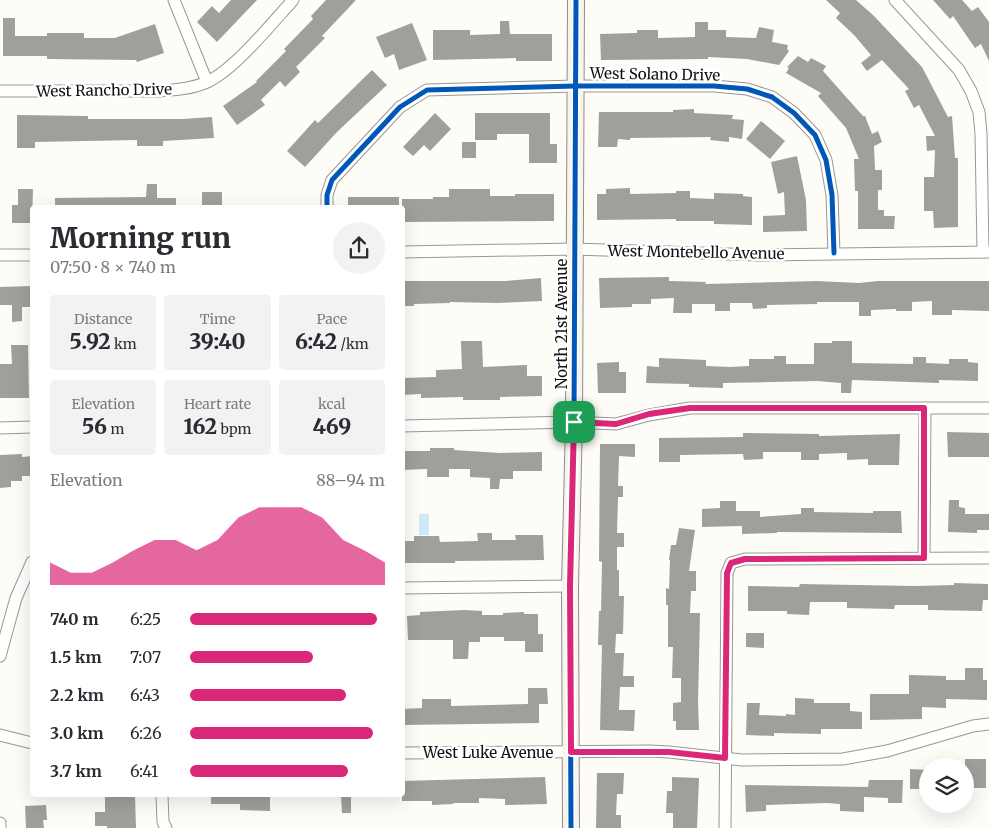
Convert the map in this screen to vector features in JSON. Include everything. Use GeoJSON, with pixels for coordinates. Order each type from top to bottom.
{"type":"FeatureCollection","features":[{"type":"Feature","properties":{"kind":"street"},"geometry":{"type":"LineString","coordinates":[[174,0],[207,82]]}},
{"type":"Feature","properties":{"kind":"street","name":"West Rancho Drive"},"geometry":{"type":"LineString","coordinates":[[0,91],[158,91],[182,89],[207,82],[232,65],[293,0]]}},
{"type":"Feature","properties":{"kind":"street","name":"North 21st Avenue"},"geometry":{"type":"LineString","coordinates":[[571,828],[570,586],[574,422],[576,0]]}},
{"type":"Feature","properties":{"kind":"street"},"geometry":{"type":"LineString","coordinates":[[894,0],[959,70],[971,91],[979,112],[986,252]]}},
{"type":"Feature","properties":{"kind":"street","name":"West Solano Drive"},"geometry":{"type":"LineString","coordinates":[[326,205],[332,180],[400,107],[427,90],[576,86],[714,86],[746,89],[772,98],[794,113],[815,135],[826,160],[832,195],[834,254]]}},
{"type":"Feature","properties":{"kind":"street","name":"West Montebello Avenue"},"geometry":{"type":"LineString","coordinates":[[405,252],[574,249],[759,254],[986,252]]}},
{"type":"Feature","properties":{"kind":"street"},"geometry":{"type":"LineString","coordinates":[[0,255],[30,255]]}},
{"type":"Feature","properties":{"kind":"street"},"geometry":{"type":"LineString","coordinates":[[405,426],[574,422],[616,424],[649,414],[690,408],[989,408]]}},
{"type":"Feature","properties":{"kind":"street"},"geometry":{"type":"LineString","coordinates":[[924,408],[924,558]]}},
{"type":"Feature","properties":{"kind":"street"},"geometry":{"type":"LineString","coordinates":[[0,428],[30,427]]}},
{"type":"Feature","properties":{"kind":"street"},"geometry":{"type":"LineString","coordinates":[[725,828],[727,573],[731,563],[745,559],[989,558]]}},
{"type":"Feature","properties":{"kind":"street"},"geometry":{"type":"LineString","coordinates":[[0,656],[16,598],[30,566]]}},
{"type":"Feature","properties":{"kind":"street"},"geometry":{"type":"LineString","coordinates":[[405,588],[570,586]]}},
{"type":"Feature","properties":{"kind":"street","name":"West Luke Avenue"},"geometry":{"type":"LineString","coordinates":[[405,753],[669,752],[742,760],[843,759],[887,751],[973,726],[989,724]]}},
{"type":"Feature","properties":{"kind":"street"},"geometry":{"type":"LineString","coordinates":[[0,735],[30,742]]}},
{"type":"Feature","properties":{"kind":"street"},"geometry":{"type":"LineString","coordinates":[[162,797],[163,822],[166,828]]}},
{"type":"Feature","properties":{"kind":"street"},"geometry":{"type":"LineString","coordinates":[[0,823],[0,828]]}},
{"type":"Feature","properties":{"kind":"water"},"geometry":{"type":"Polygon","coordinates":[[[419,514],[429,514],[429,535],[419,535],[419,514]]]}},
{"type":"Feature","properties":{"kind":"building"},"geometry":{"type":"Polygon","coordinates":[[[231,0],[257,0],[217,42],[197,22],[212,6],[219,13],[231,0]]]}},
{"type":"Feature","properties":{"kind":"building"},"geometry":{"type":"Polygon","coordinates":[[[326,0],[356,0],[322,36],[325,38],[296,67],[300,72],[285,87],[280,81],[261,100],[265,105],[237,125],[223,106],[257,82],[286,51],[284,49],[313,19],[311,16],[326,0]]]}},
{"type":"Feature","properties":{"kind":"building"},"geometry":{"type":"Polygon","coordinates":[[[826,0],[856,0],[874,16],[922,67],[948,117],[952,116],[955,158],[958,158],[958,227],[934,228],[933,211],[924,211],[924,177],[934,177],[935,150],[927,151],[926,136],[935,136],[919,105],[914,108],[905,91],[909,89],[882,60],[867,71],[861,63],[871,55],[836,18],[840,13],[826,0]]]}},
{"type":"Feature","properties":{"kind":"building"},"geometry":{"type":"Polygon","coordinates":[[[933,0],[962,0],[972,11],[978,7],[989,22],[989,61],[981,44],[975,48],[953,16],[950,19],[933,0]]]}},
{"type":"Feature","properties":{"kind":"building"},"geometry":{"type":"Polygon","coordinates":[[[3,18],[15,18],[15,36],[47,36],[47,33],[84,33],[84,38],[115,38],[155,24],[164,53],[137,62],[136,60],[47,59],[47,56],[3,56],[3,18]]]}},
{"type":"Feature","properties":{"kind":"building"},"geometry":{"type":"Polygon","coordinates":[[[500,21],[509,21],[510,34],[552,34],[552,61],[516,61],[516,58],[433,60],[433,30],[470,30],[470,35],[500,34],[500,21]]]}},
{"type":"Feature","properties":{"kind":"building"},"geometry":{"type":"Polygon","coordinates":[[[695,22],[708,22],[708,30],[726,30],[726,37],[756,38],[759,27],[774,30],[772,42],[788,45],[787,49],[789,51],[779,65],[747,59],[708,57],[708,59],[601,60],[600,34],[637,33],[637,30],[658,30],[658,38],[695,37],[695,22]]]}},
{"type":"Feature","properties":{"kind":"building"},"geometry":{"type":"Polygon","coordinates":[[[412,23],[427,60],[399,70],[394,54],[385,58],[376,37],[412,23]]]}},
{"type":"Feature","properties":{"kind":"building"},"geometry":{"type":"Polygon","coordinates":[[[798,56],[808,62],[811,58],[826,66],[823,71],[865,116],[872,134],[878,131],[882,142],[874,146],[875,170],[882,170],[882,190],[878,190],[878,210],[884,210],[884,216],[895,216],[894,229],[858,229],[858,191],[855,191],[854,159],[859,159],[846,128],[818,96],[821,93],[786,73],[789,68],[787,67],[798,56]]]}},
{"type":"Feature","properties":{"kind":"building"},"geometry":{"type":"Polygon","coordinates":[[[372,70],[387,85],[337,132],[305,167],[287,151],[315,120],[318,123],[372,70]]]}},
{"type":"Feature","properties":{"kind":"building"},"geometry":{"type":"Polygon","coordinates":[[[694,109],[694,113],[733,115],[732,119],[744,120],[742,139],[729,137],[729,142],[710,140],[711,137],[630,138],[630,140],[618,139],[617,147],[598,147],[599,112],[673,112],[673,110],[694,109]]]}},
{"type":"Feature","properties":{"kind":"building"},"geometry":{"type":"Polygon","coordinates":[[[435,113],[451,129],[430,151],[424,145],[413,156],[403,147],[435,113]]]}},
{"type":"Feature","properties":{"kind":"building"},"geometry":{"type":"Polygon","coordinates":[[[475,113],[550,113],[550,144],[557,144],[557,163],[529,163],[529,134],[497,134],[497,140],[475,140],[475,113]]]}},
{"type":"Feature","properties":{"kind":"building"},"geometry":{"type":"Polygon","coordinates":[[[17,115],[88,116],[88,119],[182,119],[212,117],[214,138],[163,141],[163,146],[137,146],[137,140],[35,142],[35,148],[17,148],[17,115]]]}},
{"type":"Feature","properties":{"kind":"building"},"geometry":{"type":"Polygon","coordinates":[[[761,121],[785,141],[770,159],[746,139],[761,121]]]}},
{"type":"Feature","properties":{"kind":"building"},"geometry":{"type":"Polygon","coordinates":[[[462,142],[476,142],[476,158],[462,158],[462,142]]]}},
{"type":"Feature","properties":{"kind":"building"},"geometry":{"type":"Polygon","coordinates":[[[797,156],[806,200],[807,231],[763,232],[763,216],[785,215],[784,192],[778,194],[771,162],[797,156]]]}},
{"type":"Feature","properties":{"kind":"building"},"geometry":{"type":"Polygon","coordinates":[[[147,184],[157,184],[157,198],[176,198],[176,205],[55,205],[55,198],[146,197],[147,184]]]}},
{"type":"Feature","properties":{"kind":"building"},"geometry":{"type":"Polygon","coordinates":[[[630,188],[630,194],[690,191],[690,198],[714,199],[714,193],[743,194],[743,196],[752,197],[752,225],[714,224],[714,221],[676,221],[676,219],[597,220],[597,194],[606,194],[606,189],[630,188]]]}},
{"type":"Feature","properties":{"kind":"building"},"geometry":{"type":"Polygon","coordinates":[[[18,189],[33,189],[33,205],[30,205],[30,223],[12,223],[12,205],[18,205],[18,189]]]}},
{"type":"Feature","properties":{"kind":"building"},"geometry":{"type":"Polygon","coordinates":[[[449,189],[490,189],[490,196],[554,194],[554,221],[405,222],[405,205],[402,205],[402,199],[449,197],[449,189]]]}},
{"type":"Feature","properties":{"kind":"building"},"geometry":{"type":"Polygon","coordinates":[[[202,192],[222,192],[222,205],[202,205],[202,192]]]}},
{"type":"Feature","properties":{"kind":"building"},"geometry":{"type":"Polygon","coordinates":[[[348,197],[399,197],[399,205],[348,205],[348,197]]]}},
{"type":"Feature","properties":{"kind":"building"},"geometry":{"type":"Polygon","coordinates":[[[669,277],[669,281],[706,282],[705,284],[817,281],[859,283],[878,281],[989,281],[989,311],[952,310],[952,315],[932,315],[932,301],[912,302],[912,311],[896,311],[896,309],[871,310],[871,316],[859,316],[859,302],[767,305],[767,308],[753,309],[752,303],[730,303],[730,311],[715,311],[715,304],[692,304],[692,313],[673,313],[674,298],[651,299],[651,304],[632,304],[632,307],[600,308],[599,278],[669,277]]]}},
{"type":"Feature","properties":{"kind":"building"},"geometry":{"type":"Polygon","coordinates":[[[541,278],[542,301],[497,303],[450,302],[405,306],[405,281],[506,281],[541,278]]]}},
{"type":"Feature","properties":{"kind":"building"},"geometry":{"type":"Polygon","coordinates":[[[30,286],[30,307],[22,307],[22,321],[12,322],[12,305],[0,305],[0,287],[30,286]]]}},
{"type":"Feature","properties":{"kind":"building"},"geometry":{"type":"Polygon","coordinates":[[[461,341],[482,341],[483,367],[527,365],[527,376],[542,376],[542,396],[500,397],[500,400],[463,400],[463,397],[421,398],[421,394],[405,395],[405,378],[436,377],[436,370],[462,369],[461,341]]]}},
{"type":"Feature","properties":{"kind":"building"},"geometry":{"type":"Polygon","coordinates":[[[832,341],[852,341],[852,363],[913,364],[913,357],[926,357],[926,363],[949,364],[949,359],[968,359],[968,362],[978,363],[978,381],[939,380],[939,383],[852,380],[851,393],[841,393],[841,383],[817,381],[723,383],[723,388],[689,387],[689,384],[646,383],[647,366],[659,367],[659,358],[706,360],[706,366],[731,367],[749,366],[749,359],[774,359],[774,356],[786,356],[786,364],[814,364],[814,343],[832,343],[832,341]]]}},
{"type":"Feature","properties":{"kind":"building"},"geometry":{"type":"Polygon","coordinates":[[[11,345],[28,345],[29,398],[0,398],[0,364],[12,364],[11,345]]]}},
{"type":"Feature","properties":{"kind":"building"},"geometry":{"type":"Polygon","coordinates":[[[619,362],[619,372],[626,372],[626,393],[598,393],[597,363],[619,362]]]}},
{"type":"Feature","properties":{"kind":"building"},"geometry":{"type":"Polygon","coordinates":[[[947,432],[989,433],[989,457],[948,457],[947,432]]]}},
{"type":"Feature","properties":{"kind":"building"},"geometry":{"type":"Polygon","coordinates":[[[743,433],[819,434],[819,436],[900,434],[899,465],[868,465],[868,459],[847,460],[847,453],[819,454],[819,460],[801,460],[801,452],[763,452],[763,459],[744,460],[743,454],[680,455],[680,462],[659,462],[659,438],[743,437],[743,433]]]}},
{"type":"Feature","properties":{"kind":"building"},"geometry":{"type":"Polygon","coordinates":[[[600,444],[635,444],[635,457],[619,456],[618,486],[623,486],[623,497],[618,497],[617,533],[624,533],[624,547],[617,547],[617,570],[619,570],[619,596],[624,596],[623,634],[616,634],[615,653],[624,653],[623,676],[634,676],[634,687],[620,687],[619,710],[635,710],[634,731],[600,730],[602,645],[598,645],[602,562],[599,561],[600,444]]]}},
{"type":"Feature","properties":{"kind":"building"},"geometry":{"type":"Polygon","coordinates":[[[430,448],[454,448],[454,450],[500,453],[542,452],[542,471],[513,471],[513,479],[500,479],[499,489],[490,489],[490,478],[470,477],[470,469],[449,469],[449,477],[427,477],[427,469],[405,470],[405,451],[430,451],[430,448]]]}},
{"type":"Feature","properties":{"kind":"building"},"geometry":{"type":"Polygon","coordinates":[[[22,454],[22,457],[30,456],[30,476],[22,476],[22,481],[11,481],[11,487],[0,488],[0,455],[22,454]]]}},
{"type":"Feature","properties":{"kind":"building"},"geometry":{"type":"Polygon","coordinates":[[[949,500],[959,500],[959,507],[965,508],[965,514],[989,514],[989,530],[977,530],[977,533],[948,532],[949,500]]]}},
{"type":"Feature","properties":{"kind":"building"},"geometry":{"type":"Polygon","coordinates":[[[720,501],[736,501],[736,511],[760,511],[760,517],[801,514],[801,508],[814,508],[814,512],[873,513],[873,511],[901,511],[902,533],[777,532],[742,534],[742,526],[702,527],[702,509],[720,508],[720,501]]]}},
{"type":"Feature","properties":{"kind":"building"},"geometry":{"type":"Polygon","coordinates":[[[679,528],[695,530],[689,571],[696,571],[696,591],[691,591],[690,613],[700,613],[699,730],[676,730],[676,721],[673,721],[673,703],[681,702],[681,678],[672,678],[673,647],[668,647],[666,588],[669,589],[671,545],[676,545],[679,528]]]}},
{"type":"Feature","properties":{"kind":"building"},"geometry":{"type":"Polygon","coordinates":[[[477,533],[492,533],[492,540],[516,540],[515,535],[543,535],[544,560],[405,563],[405,541],[414,541],[414,536],[439,536],[440,542],[478,541],[477,533]]]}},
{"type":"Feature","properties":{"kind":"building"},"geometry":{"type":"Polygon","coordinates":[[[954,583],[988,584],[988,600],[983,600],[982,611],[928,610],[928,605],[895,605],[894,609],[847,608],[847,602],[810,602],[809,615],[787,614],[787,611],[748,611],[748,586],[799,587],[800,584],[915,586],[954,585],[954,583]]]}},
{"type":"Feature","properties":{"kind":"building"},"geometry":{"type":"Polygon","coordinates":[[[482,611],[482,615],[524,612],[524,614],[538,614],[538,634],[543,634],[543,652],[525,652],[525,641],[504,641],[504,637],[480,637],[480,642],[469,642],[468,659],[453,659],[453,640],[408,640],[407,616],[420,615],[420,612],[482,611]]]}},
{"type":"Feature","properties":{"kind":"building"},"geometry":{"type":"Polygon","coordinates":[[[746,633],[764,633],[764,648],[746,647],[746,633]]]}},
{"type":"Feature","properties":{"kind":"building"},"geometry":{"type":"Polygon","coordinates":[[[965,668],[983,668],[983,680],[987,680],[987,700],[946,699],[946,708],[922,707],[922,719],[870,720],[870,694],[909,694],[909,675],[946,676],[946,680],[965,680],[965,668]]]}},
{"type":"Feature","properties":{"kind":"building"},"geometry":{"type":"Polygon","coordinates":[[[528,688],[547,688],[548,704],[539,704],[539,723],[405,725],[405,709],[422,708],[422,699],[451,699],[451,706],[528,704],[528,688]]]}},
{"type":"Feature","properties":{"kind":"building"},"geometry":{"type":"Polygon","coordinates":[[[795,698],[814,699],[814,703],[850,703],[850,711],[862,712],[862,729],[821,729],[821,734],[774,733],[774,736],[746,735],[747,703],[760,703],[759,715],[786,716],[786,714],[795,715],[795,698]]]}},
{"type":"Feature","properties":{"kind":"building"},"geometry":{"type":"Polygon","coordinates":[[[974,759],[986,759],[986,788],[974,788],[974,759]]]}},
{"type":"Feature","properties":{"kind":"building"},"geometry":{"type":"Polygon","coordinates":[[[910,769],[919,770],[919,789],[910,789],[910,769]]]}},
{"type":"Feature","properties":{"kind":"building"},"geometry":{"type":"Polygon","coordinates":[[[597,773],[624,773],[623,794],[617,794],[616,815],[621,815],[621,828],[596,828],[597,773]]]}},
{"type":"Feature","properties":{"kind":"building"},"geometry":{"type":"Polygon","coordinates":[[[545,777],[547,804],[505,805],[505,799],[479,798],[479,803],[432,805],[432,801],[402,801],[402,797],[405,797],[405,781],[545,777]]]}},
{"type":"Feature","properties":{"kind":"building"},"geometry":{"type":"Polygon","coordinates":[[[672,777],[699,778],[697,828],[673,828],[673,813],[666,813],[667,791],[672,791],[672,777]]]}},
{"type":"Feature","properties":{"kind":"building"},"geometry":{"type":"Polygon","coordinates":[[[869,780],[903,780],[902,803],[888,803],[888,798],[864,797],[864,812],[840,811],[840,804],[827,803],[766,805],[766,811],[746,812],[745,785],[868,787],[869,780]]]}},
{"type":"Feature","properties":{"kind":"building"},"geometry":{"type":"Polygon","coordinates":[[[105,797],[135,797],[136,828],[95,826],[95,812],[105,812],[105,797]]]}},
{"type":"Feature","properties":{"kind":"building"},"geometry":{"type":"Polygon","coordinates":[[[211,797],[270,797],[270,811],[240,810],[240,804],[211,804],[211,797]]]}},
{"type":"Feature","properties":{"kind":"building"},"geometry":{"type":"Polygon","coordinates":[[[341,797],[351,797],[351,813],[342,813],[341,797]]]}},
{"type":"Feature","properties":{"kind":"building"},"geometry":{"type":"Polygon","coordinates":[[[46,805],[47,820],[43,820],[44,828],[26,828],[25,806],[46,805]]]}},
{"type":"Feature","properties":{"kind":"cycle path"},"geometry":{"type":"LineString","coordinates":[[571,828],[570,586],[574,422],[576,0]]}},
{"type":"Feature","properties":{"kind":"cycle path"},"geometry":{"type":"LineString","coordinates":[[327,205],[327,195],[332,180],[400,107],[427,90],[576,86],[714,86],[747,89],[772,97],[794,113],[815,135],[826,160],[832,195],[834,253]]}},
{"type":"Feature","properties":{"kind":"route"},"geometry":{"type":"LineString","coordinates":[[690,408],[924,408],[924,558],[745,559],[731,563],[727,573],[725,758],[650,751],[571,752],[570,586],[574,422],[616,424],[649,414],[690,408]]}}]}
